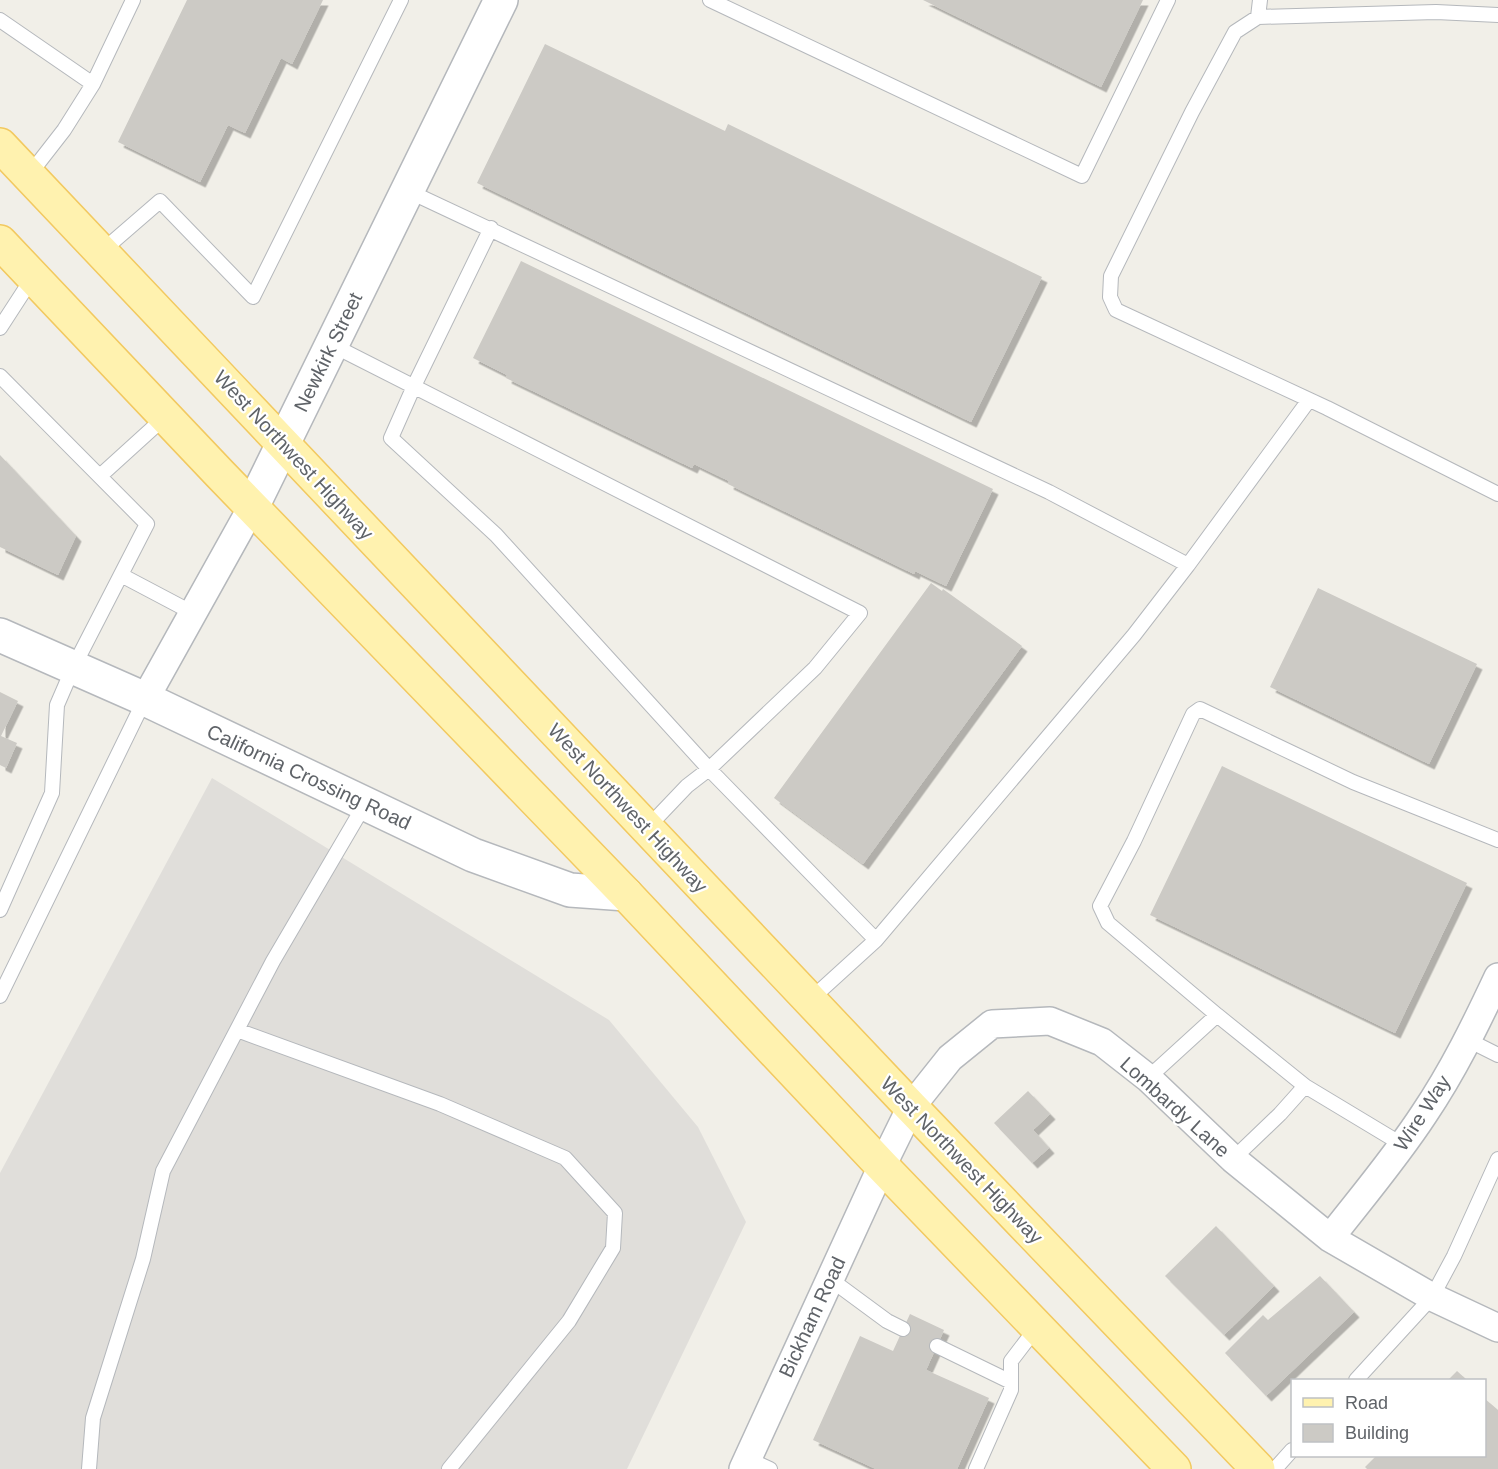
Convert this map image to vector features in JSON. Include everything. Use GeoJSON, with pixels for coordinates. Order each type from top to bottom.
{"type":"FeatureCollection","features":[{"type":"Feature","properties":{"kind":"main road","name":"West Northwest Highway"},"geometry":{"type":"LineString","coordinates":[[0,145],[911,1107],[1256,1467]]}},
{"type":"Feature","properties":{"kind":"main road"},"geometry":{"type":"LineString","coordinates":[[0,242],[1174,1469]]}},
{"type":"Feature","properties":{"kind":"street","name":"Newkirk Street"},"geometry":{"type":"LineString","coordinates":[[145,699],[252,507],[501,0]]}},
{"type":"Feature","properties":{"kind":"street","name":"California Crossing Road"},"geometry":{"type":"LineString","coordinates":[[0,635],[145,699],[473,855],[570,890],[626,894]]}},
{"type":"Feature","properties":{"kind":"street","name":"Wire Way"},"geometry":{"type":"LineString","coordinates":[[1330,1238],[1426,1112],[1468,1040],[1498,977]]}},
{"type":"Feature","properties":{"kind":"street","name":"Lombardy Lane"},"geometry":{"type":"LineString","coordinates":[[882,1166],[911,1107],[950,1058],[992,1024],[1050,1021],[1102,1042],[1148,1078],[1233,1159],[1330,1238],[1432,1297],[1498,1328]]}},
{"type":"Feature","properties":{"kind":"street","name":"Bickham Road"},"geometry":{"type":"LineString","coordinates":[[754,1466],[830,1279],[882,1166]]}},
{"type":"Feature","properties":{"kind":"lane"},"geometry":{"type":"LineString","coordinates":[[29,175],[64,130],[93,84],[133,0]]}},
{"type":"Feature","properties":{"kind":"lane"},"geometry":{"type":"LineString","coordinates":[[101,252],[160,201],[253,297],[401,0]]}},
{"type":"Feature","properties":{"kind":"lane"},"geometry":{"type":"LineString","coordinates":[[710,0],[1082,176],[1168,0]]}},
{"type":"Feature","properties":{"kind":"lane"},"geometry":{"type":"LineString","coordinates":[[1258,17],[1260,0]]}},
{"type":"Feature","properties":{"kind":"lane"},"geometry":{"type":"LineString","coordinates":[[1498,15],[1436,12],[1258,17],[1235,32],[1192,112],[1111,276],[1110,297],[1116,310],[1309,400],[1498,494]]}},
{"type":"Feature","properties":{"kind":"lane"},"geometry":{"type":"LineString","coordinates":[[0,20],[93,84]]}},
{"type":"Feature","properties":{"kind":"lane"},"geometry":{"type":"LineString","coordinates":[[406,190],[1049,492],[1188,565]]}},
{"type":"Feature","properties":{"kind":"lane"},"geometry":{"type":"LineString","coordinates":[[491,228],[391,438],[496,535],[709,769],[876,940]]}},
{"type":"Feature","properties":{"kind":"lane"},"geometry":{"type":"LineString","coordinates":[[0,328],[33,277]]}},
{"type":"Feature","properties":{"kind":"lane"},"geometry":{"type":"LineString","coordinates":[[332,345],[860,613],[815,668],[709,769],[687,786],[647,828]]}},
{"type":"Feature","properties":{"kind":"lane"},"geometry":{"type":"LineString","coordinates":[[0,376],[147,524],[57,705],[52,794],[0,910]]}},
{"type":"Feature","properties":{"kind":"lane"},"geometry":{"type":"LineString","coordinates":[[810,1000],[876,940],[1134,635],[1309,400]]}},
{"type":"Feature","properties":{"kind":"lane"},"geometry":{"type":"LineString","coordinates":[[100,476],[166,416]]}},
{"type":"Feature","properties":{"kind":"lane"},"geometry":{"type":"LineString","coordinates":[[121,575],[193,613]]}},
{"type":"Feature","properties":{"kind":"lane"},"geometry":{"type":"LineString","coordinates":[[0,996],[145,699]]}},
{"type":"Feature","properties":{"kind":"lane"},"geometry":{"type":"LineString","coordinates":[[1403,1145],[1305,1086],[1108,923],[1100,906],[1134,841],[1193,714],[1200,709],[1353,782],[1498,840]]}},
{"type":"Feature","properties":{"kind":"lane"},"geometry":{"type":"LineString","coordinates":[[89,1469],[93,1418],[143,1259],[163,1171],[273,961],[365,804]]}},
{"type":"Feature","properties":{"kind":"lane"},"geometry":{"type":"LineString","coordinates":[[1148,1078],[1217,1015]]}},
{"type":"Feature","properties":{"kind":"lane"},"geometry":{"type":"LineString","coordinates":[[237,1030],[440,1104],[564,1158],[615,1213],[614,1248],[569,1321],[449,1469]]}},
{"type":"Feature","properties":{"kind":"lane"},"geometry":{"type":"LineString","coordinates":[[1468,1040],[1498,1055]]}},
{"type":"Feature","properties":{"kind":"lane"},"geometry":{"type":"LineString","coordinates":[[1233,1159],[1280,1114],[1305,1086]]}},
{"type":"Feature","properties":{"kind":"lane"},"geometry":{"type":"LineString","coordinates":[[1357,1379],[1432,1297],[1454,1256],[1498,1159]]}},
{"type":"Feature","properties":{"kind":"lane"},"geometry":{"type":"LineString","coordinates":[[830,1279],[887,1322],[903,1329]]}},
{"type":"Feature","properties":{"kind":"lane"},"geometry":{"type":"LineString","coordinates":[[976,1469],[1011,1390],[1011,1361],[1037,1327]]}},
{"type":"Feature","properties":{"kind":"lane"},"geometry":{"type":"LineString","coordinates":[[937,1346],[1011,1382]]}},
{"type":"Feature","properties":{"kind":"lane"},"geometry":{"type":"LineString","coordinates":[[1256,1467],[1291,1451]]}},
{"type":"Feature","properties":{"kind":"shaded area"},"geometry":{"type":"Polygon","coordinates":[[[212,778],[609,1020],[698,1127],[746,1222],[627,1469],[0,1469],[0,1173],[212,778]]]}},
{"type":"Feature","properties":{"kind":"building"},"geometry":{"type":"Polygon","coordinates":[[[187,0],[323,0],[292,64],[281,58],[245,133],[228,125],[200,182],[118,142],[187,0]]]}},
{"type":"Feature","properties":{"kind":"building"},"geometry":{"type":"Polygon","coordinates":[[[923,0],[1143,0],[1101,87],[923,0]]]}},
{"type":"Feature","properties":{"kind":"building"},"geometry":{"type":"Polygon","coordinates":[[[545,44],[725,131],[728,124],[1042,277],[971,422],[477,183],[545,44]]]}},
{"type":"Feature","properties":{"kind":"building"},"geometry":{"type":"Polygon","coordinates":[[[521,261],[993,489],[946,586],[915,571],[914,574],[728,484],[729,481],[694,464],[692,468],[506,378],[507,375],[473,358],[521,261]]]}},
{"type":"Feature","properties":{"kind":"building"},"geometry":{"type":"Polygon","coordinates":[[[0,455],[76,536],[58,575],[0,547],[0,455]]]}},
{"type":"Feature","properties":{"kind":"building"},"geometry":{"type":"Polygon","coordinates":[[[931,583],[942,591],[943,589],[1022,646],[863,864],[774,798],[931,583]]]}},
{"type":"Feature","properties":{"kind":"building"},"geometry":{"type":"Polygon","coordinates":[[[1318,588],[1477,664],[1429,764],[1270,687],[1318,588]]]}},
{"type":"Feature","properties":{"kind":"building"},"geometry":{"type":"Polygon","coordinates":[[[0,692],[18,701],[1,736],[17,743],[6,768],[0,765],[0,692]]]}},
{"type":"Feature","properties":{"kind":"building"},"geometry":{"type":"Polygon","coordinates":[[[1222,766],[1467,883],[1395,1033],[1150,915],[1222,766]]]}},
{"type":"Feature","properties":{"kind":"building"},"geometry":{"type":"Polygon","coordinates":[[[1028,1091],[1050,1114],[1033,1130],[1049,1148],[1032,1163],[994,1123],[1028,1091]]]}},
{"type":"Feature","properties":{"kind":"building"},"geometry":{"type":"Polygon","coordinates":[[[1216,1226],[1274,1286],[1224,1335],[1165,1276],[1216,1226]]]}},
{"type":"Feature","properties":{"kind":"building"},"geometry":{"type":"Polygon","coordinates":[[[1320,1276],[1354,1312],[1266,1396],[1225,1353],[1263,1315],[1268,1320],[1320,1276]]]}},
{"type":"Feature","properties":{"kind":"building"},"geometry":{"type":"Polygon","coordinates":[[[910,1314],[944,1330],[926,1370],[989,1398],[957,1469],[876,1469],[813,1440],[860,1336],[893,1351],[910,1314]]]}},
{"type":"Feature","properties":{"kind":"building"},"geometry":{"type":"Polygon","coordinates":[[[1457,1371],[1466,1379],[1449,1379],[1457,1371]]]}},
{"type":"Feature","properties":{"kind":"building"},"geometry":{"type":"Polygon","coordinates":[[[1486,1400],[1498,1410],[1498,1469],[1367,1469],[1365,1467],[1375,1457],[1486,1457],[1486,1400]]]}}]}
